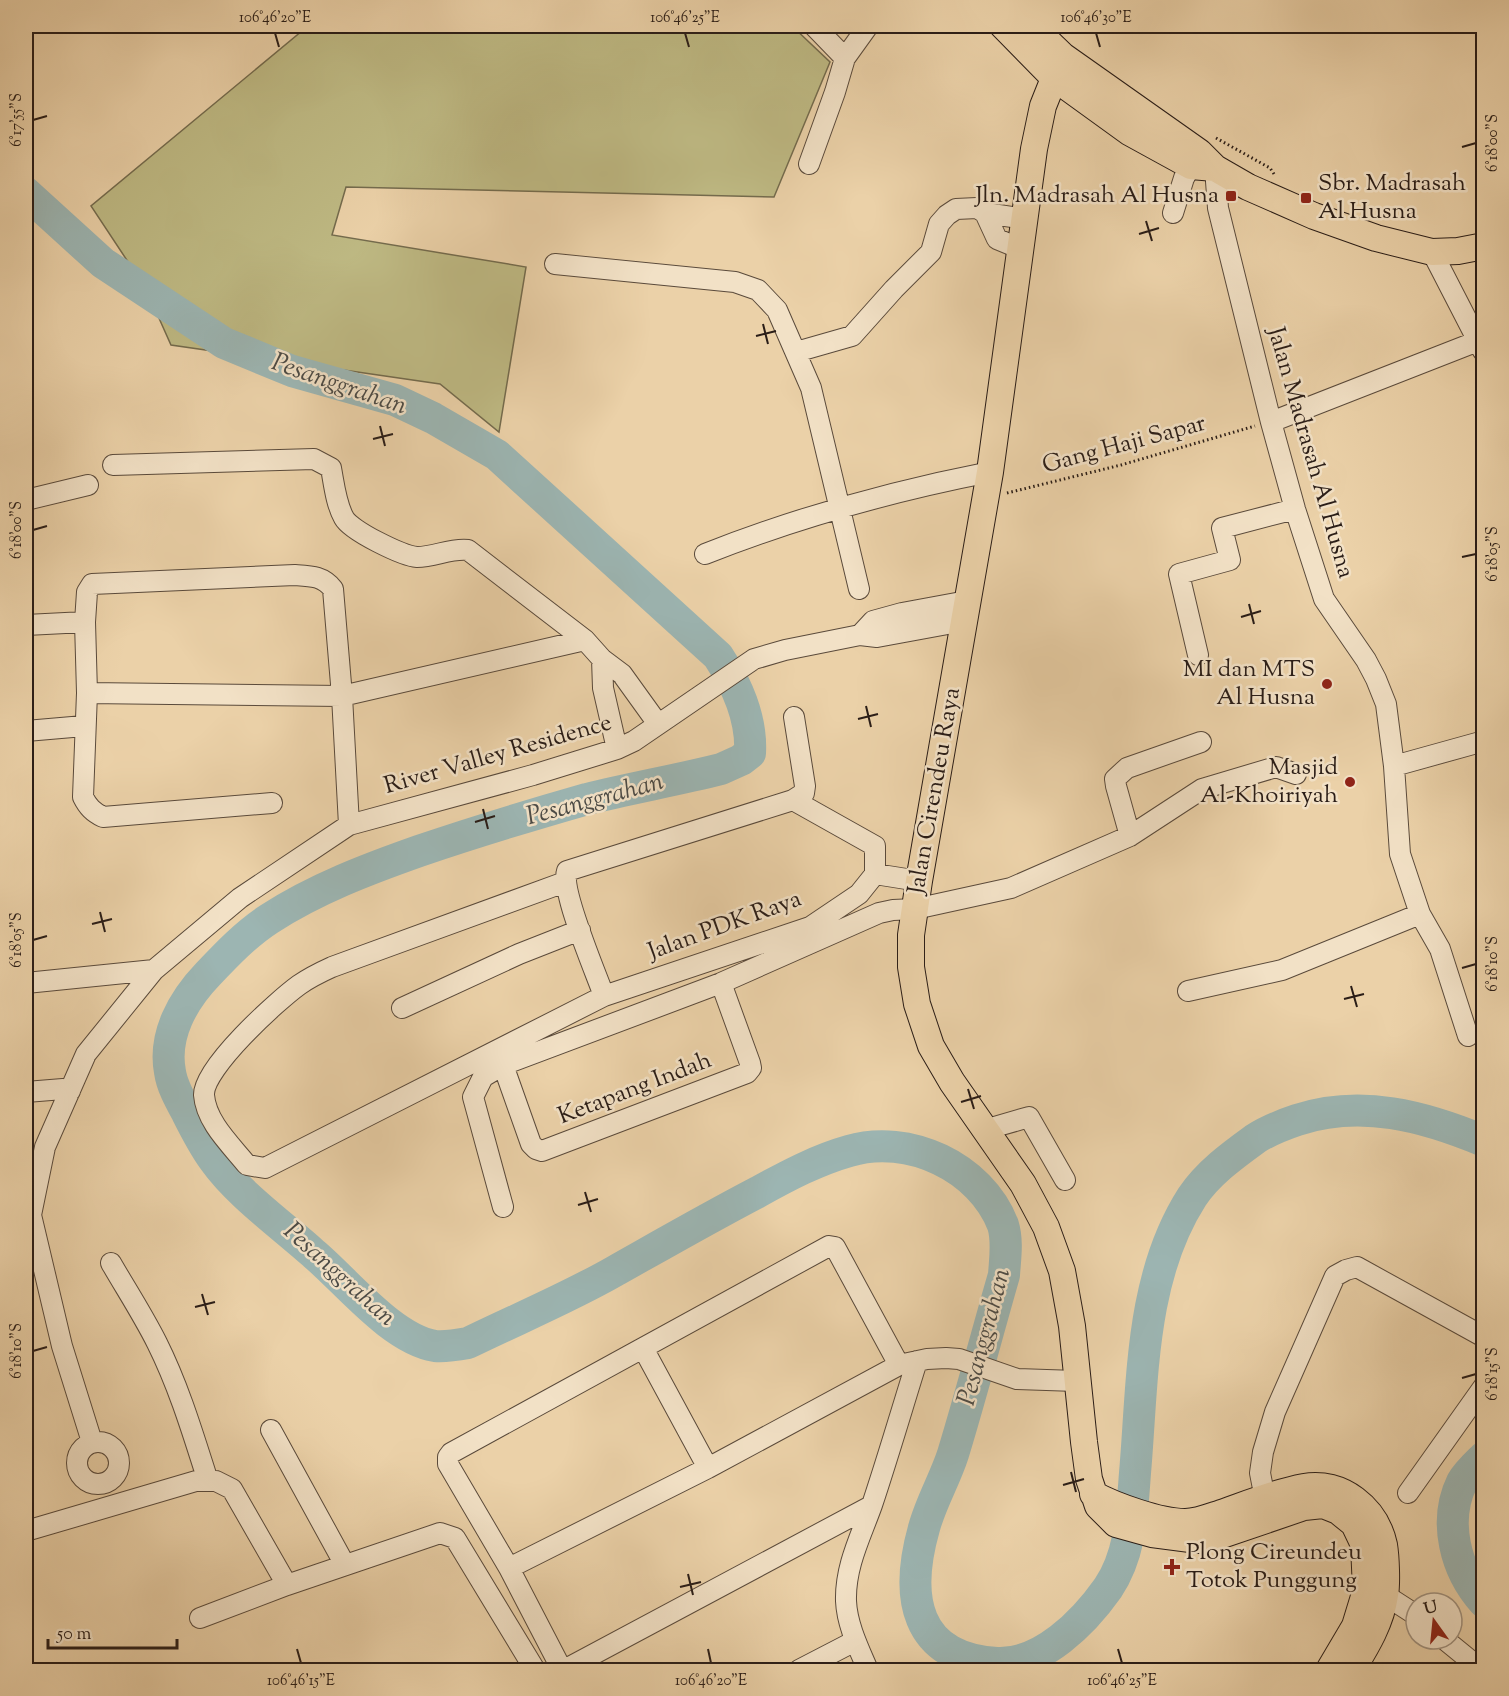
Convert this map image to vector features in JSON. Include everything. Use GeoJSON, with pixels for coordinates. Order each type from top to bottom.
{"type":"FeatureCollection","features":[{"type":"Feature","properties":{"kind":"main road"},"geometry":{"type":"LineString","coordinates":[[1003,26],[1058,67],[1202,162],[1248,187],[1314,216],[1376,238],[1432,252],[1458,251],[1484,246]]}},
{"type":"Feature","properties":{"kind":"main road"},"geometry":{"type":"LineString","coordinates":[[1032,26],[1058,67]]}},
{"type":"Feature","properties":{"kind":"main road","name":"Jalan Cirendeu Raya"},"geometry":{"type":"LineString","coordinates":[[1058,67],[1043,106],[1034,149],[986,499],[919,881],[911,935],[911,967],[917,1004],[931,1046],[952,1082],[1023,1184],[1046,1227],[1062,1271],[1072,1326],[1076,1381],[1093,1494],[1119,1516],[1198,1540],[1219,1536],[1304,1487],[1339,1489],[1368,1510],[1384,1545],[1385,1595],[1364,1631],[1329,1671]]}},
{"type":"Feature","properties":{"kind":"main road","name":"Jalan Cirendeu Raya"},"geometry":{"type":"LineString","coordinates":[[1267,1508],[1323,1505],[1338,1511],[1354,1524],[1364,1545],[1366,1590],[1364,1631],[1352,1671]]}},
{"type":"Feature","properties":{"kind":"street"},"geometry":{"type":"LineString","coordinates":[[814,26],[845,58]]}},
{"type":"Feature","properties":{"kind":"street"},"geometry":{"type":"LineString","coordinates":[[809,164],[836,92],[845,58],[868,26]]}},
{"type":"Feature","properties":{"kind":"street"},"geometry":{"type":"LineString","coordinates":[[1173,213],[1184,178],[1202,162]]}},
{"type":"Feature","properties":{"kind":"street","name":"Jalan Madrasah Al Husna"},"geometry":{"type":"LineString","coordinates":[[1202,162],[1218,208],[1295,509],[1324,599],[1366,660],[1386,704],[1394,766],[1400,854],[1420,914],[1440,949],[1468,1036]]}},
{"type":"Feature","properties":{"kind":"street"},"geometry":{"type":"LineString","coordinates":[[796,352],[852,336],[894,289],[932,252],[939,224],[956,209],[977,208],[986,213],[1025,219]]}},
{"type":"Feature","properties":{"kind":"street"},"geometry":{"type":"LineString","coordinates":[[986,213],[997,239],[1021,249]]}},
{"type":"Feature","properties":{"kind":"street"},"geometry":{"type":"LineString","coordinates":[[1271,422],[1481,346],[1432,252]]}},
{"type":"Feature","properties":{"kind":"street"},"geometry":{"type":"LineString","coordinates":[[555,264],[735,282],[758,290],[777,310],[811,388],[859,589]]}},
{"type":"Feature","properties":{"kind":"street","name":"River Valley Residence"},"geometry":{"type":"LineString","coordinates":[[92,1442],[62,1346],[28,1215],[45,1147],[86,1054],[154,970],[240,898],[349,825],[533,775],[617,748],[634,741],[665,720],[622,674],[602,659],[585,640],[468,550],[457,548],[430,556],[408,556],[353,527],[344,519],[331,468],[314,459],[113,465]]}},
{"type":"Feature","properties":{"kind":"street"},"geometry":{"type":"LineString","coordinates":[[705,554],[747,538],[840,509],[990,472]]}},
{"type":"Feature","properties":{"kind":"street"},"geometry":{"type":"LineString","coordinates":[[26,500],[88,485]]}},
{"type":"Feature","properties":{"kind":"street"},"geometry":{"type":"LineString","coordinates":[[1198,655],[1179,574],[1230,560],[1222,528],[1295,509]]}},
{"type":"Feature","properties":{"kind":"street","name":"River Valley Residence"},"geometry":{"type":"LineString","coordinates":[[272,803],[103,817],[87,805],[83,797],[87,693],[85,622],[88,588],[92,584],[295,575],[320,577],[328,582],[333,589],[349,825]]}},
{"type":"Feature","properties":{"kind":"street"},"geometry":{"type":"LineString","coordinates":[[665,720],[754,659],[785,650],[860,635],[873,621],[902,613],[965,611]]}},
{"type":"Feature","properties":{"kind":"street"},"geometry":{"type":"LineString","coordinates":[[26,625],[85,622]]}},
{"type":"Feature","properties":{"kind":"street"},"geometry":{"type":"LineString","coordinates":[[87,693],[342,696],[585,640]]}},
{"type":"Feature","properties":{"kind":"street"},"geometry":{"type":"LineString","coordinates":[[602,659],[603,688],[617,748]]}},
{"type":"Feature","properties":{"kind":"street"},"geometry":{"type":"LineString","coordinates":[[604,996],[565,882],[567,871],[793,800],[804,794],[805,786],[794,717]]}},
{"type":"Feature","properties":{"kind":"street"},"geometry":{"type":"LineString","coordinates":[[26,731],[84,726]]}},
{"type":"Feature","properties":{"kind":"street"},"geometry":{"type":"LineString","coordinates":[[1394,766],[1484,741]]}},
{"type":"Feature","properties":{"kind":"street"},"geometry":{"type":"LineString","coordinates":[[1131,836],[1115,778],[1127,768],[1201,742]]}},
{"type":"Feature","properties":{"kind":"street"},"geometry":{"type":"LineString","coordinates":[[503,1207],[473,1097],[483,1077],[503,1065],[721,983],[879,913],[915,909],[1011,888],[1131,836],[1202,789],[1276,767],[1296,774]]}},
{"type":"Feature","properties":{"kind":"street"},"geometry":{"type":"LineString","coordinates":[[793,800],[875,846],[874,874],[919,881]]}},
{"type":"Feature","properties":{"kind":"street","name":"Jalan PDK Raya"},"geometry":{"type":"LineString","coordinates":[[565,882],[332,967],[300,984],[259,1019],[224,1057],[206,1084],[204,1096],[213,1122],[248,1165],[266,1168],[604,996],[810,927],[859,894],[874,874]]}},
{"type":"Feature","properties":{"kind":"street"},"geometry":{"type":"LineString","coordinates":[[1188,991],[1282,970],[1420,914]]}},
{"type":"Feature","properties":{"kind":"street"},"geometry":{"type":"LineString","coordinates":[[402,1008],[519,954],[580,930]]}},
{"type":"Feature","properties":{"kind":"street"},"geometry":{"type":"LineString","coordinates":[[26,983],[154,970]]}},
{"type":"Feature","properties":{"kind":"street","name":"Ketapang Indah"},"geometry":{"type":"LineString","coordinates":[[503,1065],[531,1144],[542,1151],[747,1073],[751,1068],[750,1063],[721,983]]}},
{"type":"Feature","properties":{"kind":"street"},"geometry":{"type":"LineString","coordinates":[[26,1092],[63,1089],[70,1091]]}},
{"type":"Feature","properties":{"kind":"street"},"geometry":{"type":"LineString","coordinates":[[984,1130],[1029,1117],[1065,1180]]}},
{"type":"Feature","properties":{"kind":"street"},"geometry":{"type":"LineString","coordinates":[[868,1671],[855,1641],[846,1603],[847,1584],[860,1532],[871,1506],[908,1363],[835,1247],[823,1248],[451,1453],[448,1457],[448,1464],[509,1568],[563,1671],[871,1506]]}},
{"type":"Feature","properties":{"kind":"street"},"geometry":{"type":"LineString","coordinates":[[111,1263],[156,1341],[190,1423],[208,1481]]}},
{"type":"Feature","properties":{"kind":"street"},"geometry":{"type":"LineString","coordinates":[[1267,1508],[1260,1473],[1263,1452],[1275,1412],[1335,1276],[1358,1267],[1484,1337]]}},
{"type":"Feature","properties":{"kind":"street"},"geometry":{"type":"LineString","coordinates":[[643,1348],[708,1468]]}},
{"type":"Feature","properties":{"kind":"street"},"geometry":{"type":"LineString","coordinates":[[509,1568],[708,1468],[908,1363],[946,1358],[959,1359],[1017,1379],[1076,1381]]}},
{"type":"Feature","properties":{"kind":"street"},"geometry":{"type":"LineString","coordinates":[[1407,1493],[1484,1386]]}},
{"type":"Feature","properties":{"kind":"street"},"geometry":{"type":"LineString","coordinates":[[272,1430],[345,1565]]}},
{"type":"Feature","properties":{"kind":"street"},"geometry":{"type":"LineString","coordinates":[[26,1532],[196,1481],[216,1481],[232,1489],[287,1585]]}},
{"type":"Feature","properties":{"kind":"street"},"geometry":{"type":"LineString","coordinates":[[200,1618],[287,1585],[440,1533],[455,1538],[535,1671]]}},
{"type":"Feature","properties":{"kind":"street"},"geometry":{"type":"LineString","coordinates":[[1385,1595],[1404,1607]]}},
{"type":"Feature","properties":{"kind":"street"},"geometry":{"type":"LineString","coordinates":[[799,1671],[855,1641]]}},
{"type":"Feature","properties":{"kind":"street"},"geometry":{"type":"LineString","coordinates":[[1458,1651],[1482,1671]]}},
{"type":"Feature","properties":{"kind":"path","name":"Gang Haji Sapar"},"geometry":{"type":"LineString","coordinates":[[986,499],[1121,465],[1271,422]]}},
{"type":"Feature","properties":{"kind":"shaded area"},"geometry":{"type":"Polygon","coordinates":[[[308,26],[792,26],[830,62],[774,197],[346,187],[332,235],[526,267],[499,432],[440,384],[171,345],[146,289],[91,206],[308,26]]]}},
{"type":"Feature","properties":{"kind":"waterway","name":"Pesanggrahan"},"geometry":{"type":"LineString","coordinates":[[26,193],[103,263],[224,343],[292,371],[395,400],[433,418],[497,455],[718,656],[742,702],[749,727],[750,753],[741,760],[721,769],[587,799],[524,817],[419,851],[342,880],[287,908],[252,931],[208,974],[183,1007],[169,1045],[170,1072],[179,1098],[210,1154],[235,1185],[314,1254],[371,1308],[403,1333],[435,1346],[468,1343],[579,1290],[780,1180],[849,1151],[872,1147],[895,1147],[918,1151],[940,1160],[960,1171],[978,1186],[992,1204],[1003,1225],[1006,1244],[1004,1275],[960,1432],[924,1528],[918,1553],[917,1599],[922,1619],[932,1636],[947,1649],[969,1659],[997,1663],[1014,1662],[1046,1649],[1074,1627],[1108,1588],[1122,1561],[1131,1518],[1143,1367],[1153,1296],[1162,1261],[1175,1228],[1192,1197],[1213,1172],[1270,1130],[1297,1120],[1345,1111],[1392,1113],[1438,1124],[1484,1141]]}},
{"type":"Feature","properties":{"kind":"waterway","name":"Pesanggrahan"},"geometry":{"type":"LineString","coordinates":[[1484,1457],[1462,1482],[1453,1513],[1455,1545],[1459,1560],[1474,1589],[1484,1602]]}},
{"type":"Feature","properties":{"kind":"place","name":"Jln. Madrasah Al Husna"},"geometry":{"type":"Point","coordinates":[1231,196]}},
{"type":"Feature","properties":{"kind":"place","name":"Sbr. Madrasah Al Husna"},"geometry":{"type":"Point","coordinates":[1306,198]}},
{"type":"Feature","properties":{"kind":"place","name":"MI dan MTS Al Husna"},"geometry":{"type":"Point","coordinates":[1327,684]}},
{"type":"Feature","properties":{"kind":"place","name":"Masjid Al-Khoiriyah"},"geometry":{"type":"Point","coordinates":[1350,782]}},
{"type":"Feature","properties":{"kind":"place","name":"Plong Cireundeu Totok Punggung"},"geometry":{"type":"Point","coordinates":[1172,1567]}}]}
